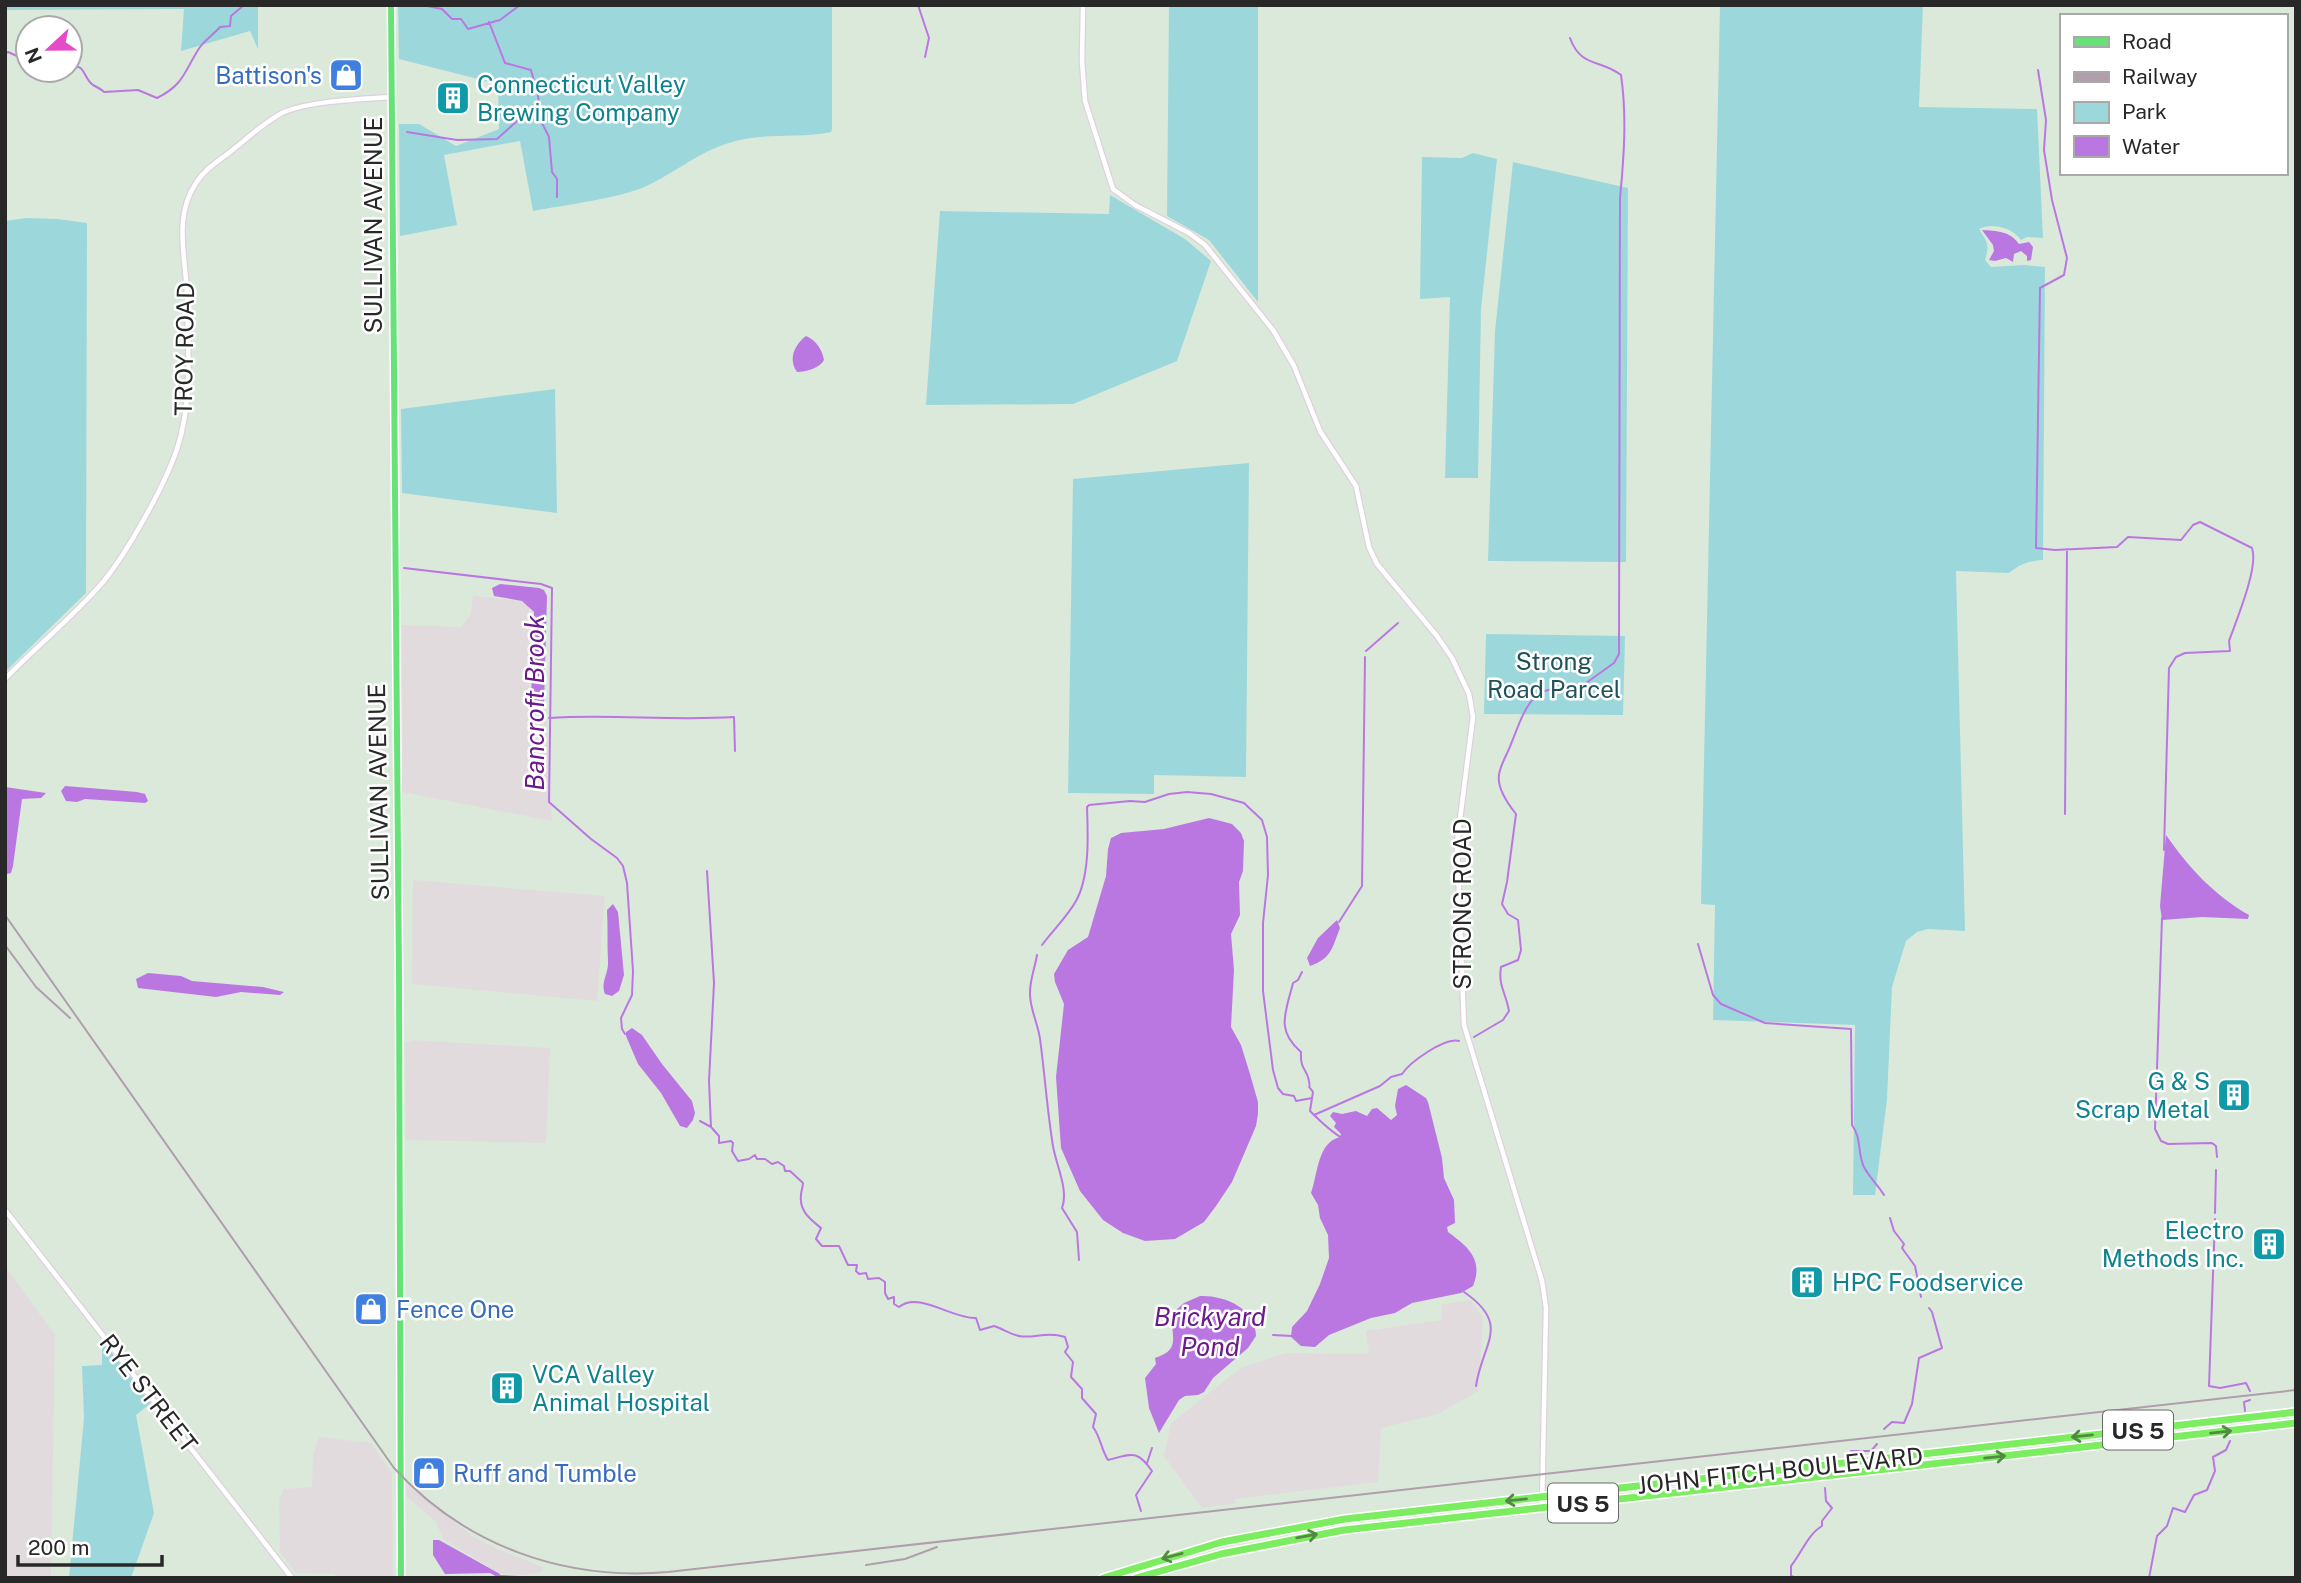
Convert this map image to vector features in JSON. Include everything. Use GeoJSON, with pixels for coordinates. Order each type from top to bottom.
{"type":"FeatureCollection","features":[{"type":"Feature","properties":{"kind":"highway","name":"JOHN FITCH BOULEVARD"},"geometry":{"type":"LineString","coordinates":[[1103,1578],[1238,1539],[1345,1519],[2296,1412]]}},
{"type":"Feature","properties":{"kind":"highway","name":"JOHN FITCH BOULEVARD"},"geometry":{"type":"LineString","coordinates":[[1136,1578],[1240,1550],[1344,1530],[2296,1423]]}},
{"type":"Feature","properties":{"kind":"highway"},"geometry":{"type":"LineString","coordinates":[[1238,1539],[1240,1550]]}},
{"type":"Feature","properties":{"kind":"main road","name":"SULLIVAN AVENUE"},"geometry":{"type":"LineString","coordinates":[[391,5],[401,1578]]}},
{"type":"Feature","properties":{"kind":"street","name":"STRONG ROAD"},"geometry":{"type":"LineString","coordinates":[[1083,5],[1082,61],[1085,101],[1113,189],[1135,205],[1189,233],[1205,246],[1273,330],[1294,366],[1320,431],[1356,486],[1369,547],[1377,565],[1437,635],[1452,658],[1469,694],[1473,717],[1457,843],[1464,1025],[1542,1280],[1546,1308],[1542,1507]]}},
{"type":"Feature","properties":{"kind":"street","name":"TROY ROAD"},"geometry":{"type":"LineString","coordinates":[[5,680],[86,601],[115,567],[164,480],[177,450],[187,399],[187,294],[181,232],[187,200],[195,183],[202,174],[284,112],[300,107],[392,97]]}},
{"type":"Feature","properties":{"kind":"street","name":"RYE STREET"},"geometry":{"type":"LineString","coordinates":[[5,1210],[292,1578]]}},
{"type":"Feature","properties":{"kind":"shaded area"},"geometry":{"type":"Polygon","coordinates":[[[473,596],[529,602],[529,700],[546,717],[552,821],[402,792],[402,625],[461,627],[471,614],[473,596]]]}},
{"type":"Feature","properties":{"kind":"shaded area"},"geometry":{"type":"Polygon","coordinates":[[[413,880],[605,896],[597,1001],[412,984],[413,880]]]}},
{"type":"Feature","properties":{"kind":"shaded area"},"geometry":{"type":"Polygon","coordinates":[[[412,1040],[550,1048],[546,1143],[406,1140],[405,1043],[412,1040]]]}},
{"type":"Feature","properties":{"kind":"shaded area"},"geometry":{"type":"Polygon","coordinates":[[[5,1266],[55,1335],[51,1578],[5,1578],[5,1266]]]}},
{"type":"Feature","properties":{"kind":"shaded area"},"geometry":{"type":"Polygon","coordinates":[[[1470,1300],[1483,1317],[1478,1391],[1438,1414],[1381,1428],[1378,1482],[1235,1499],[1236,1503],[1202,1508],[1164,1456],[1171,1423],[1241,1368],[1285,1353],[1369,1354],[1366,1331],[1442,1320],[1441,1305],[1470,1300]]]}},
{"type":"Feature","properties":{"kind":"shaded area"},"geometry":{"type":"Polygon","coordinates":[[[319,1437],[371,1443],[392,1473],[393,1578],[335,1578],[335,1574],[296,1573],[280,1552],[279,1499],[284,1489],[312,1487],[313,1456],[319,1437]]]}},
{"type":"Feature","properties":{"kind":"shaded area"},"geometry":{"type":"Polygon","coordinates":[[[405,1483],[472,1536],[543,1567],[542,1572],[525,1575],[499,1573],[443,1539],[436,1522],[406,1496],[405,1483]]]}},
{"type":"Feature","properties":{"kind":"green space"},"geometry":{"type":"Polygon","coordinates":[[[5,5],[258,5],[258,49],[250,31],[181,51],[184,9],[5,10],[5,5]]]}},
{"type":"Feature","properties":{"kind":"green space"},"geometry":{"type":"Polygon","coordinates":[[[398,5],[832,5],[832,129],[831,132],[818,134],[754,138],[729,143],[706,152],[644,187],[605,198],[533,211],[520,141],[444,155],[457,225],[400,236],[399,124],[419,124],[456,146],[499,129],[498,84],[399,59],[398,5]]]}},
{"type":"Feature","properties":{"kind":"green space"},"geometry":{"type":"Polygon","coordinates":[[[1169,5],[1258,5],[1258,302],[1209,240],[1167,216],[1169,5]]]}},
{"type":"Feature","properties":{"kind":"green space"},"geometry":{"type":"Polygon","coordinates":[[[1720,5],[1923,5],[1919,107],[2037,109],[2043,238],[2027,237],[2021,240],[2008,229],[1996,226],[1979,229],[1987,244],[1985,260],[1991,267],[2045,267],[2043,560],[2024,564],[2009,573],[1956,571],[1965,931],[1928,929],[1917,932],[1906,941],[1892,987],[1887,1099],[1875,1195],[1853,1195],[1855,1025],[1713,1020],[1715,905],[1701,904],[1720,5]]]}},
{"type":"Feature","properties":{"kind":"green space"},"geometry":{"type":"Polygon","coordinates":[[[1473,153],[1497,159],[1481,309],[1478,478],[1445,478],[1450,297],[1420,299],[1422,157],[1462,158],[1473,153]]]}},
{"type":"Feature","properties":{"kind":"green space"},"geometry":{"type":"Polygon","coordinates":[[[1513,162],[1628,188],[1626,562],[1488,561],[1495,331],[1513,162]]]}},
{"type":"Feature","properties":{"kind":"green space"},"geometry":{"type":"Polygon","coordinates":[[[1110,195],[1185,239],[1211,261],[1177,361],[1073,404],[926,405],[940,211],[1109,214],[1110,195]]]}},
{"type":"Feature","properties":{"kind":"green space"},"geometry":{"type":"Polygon","coordinates":[[[26,218],[87,223],[86,593],[5,672],[5,221],[26,218]]]}},
{"type":"Feature","properties":{"kind":"green space"},"geometry":{"type":"Polygon","coordinates":[[[555,389],[557,513],[402,493],[401,409],[555,389]]]}},
{"type":"Feature","properties":{"kind":"green space"},"geometry":{"type":"Polygon","coordinates":[[[1249,463],[1246,777],[1154,775],[1154,794],[1068,793],[1073,479],[1249,463]]]}},
{"type":"Feature","properties":{"kind":"green space","name":"Strong Road Parcel"},"geometry":{"type":"Polygon","coordinates":[[[1486,634],[1625,636],[1623,715],[1484,714],[1486,634]]]}},
{"type":"Feature","properties":{"kind":"green space"},"geometry":{"type":"Polygon","coordinates":[[[102,1340],[151,1403],[136,1415],[154,1513],[131,1578],[69,1578],[84,1418],[82,1366],[102,1365],[102,1340]]]}},
{"type":"Feature","properties":{"kind":"water"},"geometry":{"type":"Polygon","coordinates":[[[1982,230],[2007,234],[2019,244],[2029,242],[2033,247],[2031,260],[2027,261],[2027,256],[2021,251],[2014,254],[2013,262],[2006,258],[1989,260],[1994,251],[1993,245],[1982,230]]]}},
{"type":"Feature","properties":{"kind":"water"},"geometry":{"type":"Polygon","coordinates":[[[806,336],[818,345],[824,360],[812,369],[797,372],[793,363],[794,353],[806,336]]]}},
{"type":"Feature","properties":{"kind":"water"},"geometry":{"type":"Polygon","coordinates":[[[500,584],[539,588],[544,590],[547,596],[544,704],[540,708],[531,700],[534,612],[522,601],[494,596],[492,588],[500,584]]]}},
{"type":"Feature","properties":{"kind":"water"},"geometry":{"type":"Polygon","coordinates":[[[65,786],[137,792],[145,794],[148,801],[66,801],[61,791],[65,786]]]}},
{"type":"Feature","properties":{"kind":"water"},"geometry":{"type":"Polygon","coordinates":[[[5,787],[46,793],[41,798],[22,799],[13,866],[11,873],[7,874],[5,872],[5,787]]]}},
{"type":"Feature","properties":{"kind":"water"},"geometry":{"type":"Polygon","coordinates":[[[1209,818],[1232,824],[1241,833],[1244,841],[1243,871],[1239,882],[1240,915],[1231,934],[1234,970],[1231,1027],[1241,1045],[1250,1074],[1258,1102],[1258,1114],[1256,1126],[1232,1182],[1204,1222],[1175,1239],[1145,1241],[1123,1233],[1103,1220],[1080,1191],[1061,1148],[1056,1077],[1064,1004],[1054,974],[1068,950],[1088,937],[1106,876],[1111,838],[1121,833],[1164,829],[1209,818]]]}},
{"type":"Feature","properties":{"kind":"water"},"geometry":{"type":"Polygon","coordinates":[[[2166,835],[2203,880],[2249,915],[2248,919],[2202,917],[2162,920],[2160,906],[2166,835]]]}},
{"type":"Feature","properties":{"kind":"water"},"geometry":{"type":"Polygon","coordinates":[[[613,904],[618,912],[624,975],[619,991],[612,996],[605,994],[604,986],[608,965],[607,910],[613,904]]]}},
{"type":"Feature","properties":{"kind":"water"},"geometry":{"type":"Polygon","coordinates":[[[1337,920],[1340,928],[1330,951],[1323,959],[1310,966],[1307,958],[1318,938],[1337,920]]]}},
{"type":"Feature","properties":{"kind":"water"},"geometry":{"type":"Polygon","coordinates":[[[148,973],[284,992],[280,995],[241,992],[216,997],[138,988],[136,979],[148,973]]]}},
{"type":"Feature","properties":{"kind":"water"},"geometry":{"type":"Polygon","coordinates":[[[632,1028],[642,1035],[692,1101],[695,1113],[687,1128],[680,1126],[661,1093],[638,1064],[626,1036],[626,1032],[632,1028]]]}},
{"type":"Feature","properties":{"kind":"water"},"geometry":{"type":"Polygon","coordinates":[[[1406,1085],[1428,1102],[1442,1158],[1444,1178],[1454,1200],[1455,1223],[1447,1227],[1448,1232],[1472,1254],[1476,1268],[1473,1286],[1461,1293],[1412,1303],[1395,1313],[1371,1318],[1329,1335],[1315,1347],[1301,1346],[1291,1337],[1292,1327],[1307,1311],[1329,1258],[1328,1235],[1311,1193],[1323,1152],[1332,1140],[1341,1134],[1334,1127],[1336,1123],[1330,1116],[1333,1112],[1342,1114],[1356,1111],[1367,1116],[1372,1109],[1377,1108],[1391,1120],[1397,1115],[1395,1106],[1398,1089],[1406,1085]]]}},
{"type":"Feature","properties":{"kind":"water","name":"Brickyard Pond"},"geometry":{"type":"Polygon","coordinates":[[[1200,1296],[1219,1298],[1237,1305],[1251,1318],[1256,1336],[1248,1348],[1213,1378],[1204,1392],[1179,1400],[1159,1433],[1149,1408],[1145,1378],[1156,1364],[1155,1358],[1170,1350],[1174,1312],[1184,1303],[1200,1296]]]}},
{"type":"Feature","properties":{"kind":"water"},"geometry":{"type":"Polygon","coordinates":[[[433,1540],[439,1540],[500,1574],[499,1578],[490,1573],[445,1574],[433,1555],[433,1540]]]}},
{"type":"Feature","properties":{"kind":"waterway"},"geometry":{"type":"LineString","coordinates":[[84,72],[90,82],[104,92],[138,90],[157,98],[179,82],[202,44],[220,27],[230,26],[231,16],[244,5]]}},
{"type":"Feature","properties":{"kind":"waterway"},"geometry":{"type":"LineString","coordinates":[[422,5],[442,9],[452,19],[461,19],[468,29],[500,20],[520,5]]}},
{"type":"Feature","properties":{"kind":"waterway"},"geometry":{"type":"LineString","coordinates":[[918,5],[929,38],[925,57]]}},
{"type":"Feature","properties":{"kind":"waterway"},"geometry":{"type":"LineString","coordinates":[[489,22],[505,63],[531,70],[538,95],[540,119],[549,137],[552,172],[557,179],[557,197]]}},
{"type":"Feature","properties":{"kind":"waterway"},"geometry":{"type":"LineString","coordinates":[[1474,1037],[1503,1020],[1509,1011],[1501,985],[1501,967],[1518,960],[1521,950],[1518,920],[1508,914],[1502,904],[1516,814],[1501,790],[1501,767],[1525,711],[1538,694],[1558,689],[1572,693],[1614,663],[1619,654],[1620,198],[1624,136],[1623,90],[1621,75],[1585,59],[1574,48],[1570,38]]}},
{"type":"Feature","properties":{"kind":"waterway"},"geometry":{"type":"LineString","coordinates":[[5,54],[8,52],[14,55]]}},
{"type":"Feature","properties":{"kind":"waterway"},"geometry":{"type":"LineString","coordinates":[[2038,70],[2046,120],[2044,150],[2052,200],[2067,258],[2064,275],[2040,288],[2036,548],[2055,550],[2117,547],[2128,537],[2181,540],[2193,525],[2200,522],[2252,548],[2250,581],[2229,641],[2230,651],[2185,653],[2176,657],[2169,668],[2164,850]]}},
{"type":"Feature","properties":{"kind":"waterway"},"geometry":{"type":"LineString","coordinates":[[407,132],[457,140],[497,139],[537,103]]}},
{"type":"Feature","properties":{"kind":"waterway"},"geometry":{"type":"LineString","coordinates":[[2065,814],[2067,549]]}},
{"type":"Feature","properties":{"kind":"waterway","name":"Bancroft Brook"},"geometry":{"type":"LineString","coordinates":[[404,568],[541,584],[552,588],[549,802],[617,858],[623,866],[627,883],[633,971],[632,995],[621,1018],[625,1034]]}},
{"type":"Feature","properties":{"kind":"waterway"},"geometry":{"type":"LineString","coordinates":[[1366,651],[1398,623]]}},
{"type":"Feature","properties":{"kind":"waterway"},"geometry":{"type":"LineString","coordinates":[[1339,922],[1362,886],[1365,657]]}},
{"type":"Feature","properties":{"kind":"waterway"},"geometry":{"type":"LineString","coordinates":[[549,718],[734,717],[735,751]]}},
{"type":"Feature","properties":{"kind":"waterway"},"geometry":{"type":"LineString","coordinates":[[1042,945],[1068,913],[1081,891],[1086,867],[1089,805],[1145,802],[1169,794],[1187,792],[1211,794],[1244,803],[1262,820],[1267,837],[1263,991],[1273,1070],[1278,1088],[1283,1094],[1294,1096],[1296,1101],[1312,1098]]}},
{"type":"Feature","properties":{"kind":"waterway"},"geometry":{"type":"LineString","coordinates":[[707,871],[714,983],[709,1081],[711,1127]]}},
{"type":"Feature","properties":{"kind":"waterway"},"geometry":{"type":"LineString","coordinates":[[2162,918],[2155,1129],[2161,1141],[2168,1144],[2212,1143],[2216,1146],[2217,1157]]}},
{"type":"Feature","properties":{"kind":"waterway"},"geometry":{"type":"LineString","coordinates":[[1698,944],[1713,995],[1721,1004],[1765,1023],[1851,1029],[1852,1125],[1864,1167],[1884,1195]]}},
{"type":"Feature","properties":{"kind":"waterway"},"geometry":{"type":"LineString","coordinates":[[1037,955],[1030,998],[1040,1039],[1053,1146],[1063,1185],[1062,1208],[1077,1232],[1079,1260]]}},
{"type":"Feature","properties":{"kind":"waterway"},"geometry":{"type":"LineString","coordinates":[[1302,972],[1293,983],[1285,1028],[1293,1044],[1301,1052],[1309,1087],[1313,1092],[1310,1111],[1342,1138]]}},
{"type":"Feature","properties":{"kind":"waterway"},"geometry":{"type":"LineString","coordinates":[[1314,1115],[1402,1074],[1420,1057],[1437,1047],[1459,1041]]}},
{"type":"Feature","properties":{"kind":"waterway","name":"Bancroft Brook"},"geometry":{"type":"LineString","coordinates":[[700,1121],[711,1127],[719,1136],[719,1143],[733,1143],[732,1151],[738,1161],[755,1155],[757,1159],[765,1159],[772,1164],[778,1162],[784,1166],[785,1171],[790,1171],[803,1183],[802,1206],[809,1218],[821,1228],[816,1239],[822,1246],[839,1246],[848,1265],[857,1265],[856,1271],[859,1274],[866,1273],[868,1279],[879,1278],[885,1282],[888,1299],[894,1297],[894,1304],[899,1307],[916,1302],[976,1318],[980,1330],[994,1326],[1019,1336],[1065,1337],[1068,1347],[1065,1352],[1073,1362],[1071,1377],[1082,1389],[1082,1398],[1096,1414],[1093,1427],[1108,1460],[1138,1456],[1152,1471],[1136,1495],[1141,1511]]}},
{"type":"Feature","properties":{"kind":"waterway"},"geometry":{"type":"LineString","coordinates":[[2215,1213],[2216,1170]]}},
{"type":"Feature","properties":{"kind":"waterway"},"geometry":{"type":"LineString","coordinates":[[1890,1218],[1894,1231],[1904,1244],[1902,1248],[1915,1266],[1921,1297]]}},
{"type":"Feature","properties":{"kind":"waterway"},"geometry":{"type":"LineString","coordinates":[[2215,1219],[2209,1386],[2220,1388],[2246,1383],[2250,1391]]}},
{"type":"Feature","properties":{"kind":"waterway"},"geometry":{"type":"LineString","coordinates":[[1464,1292],[1479,1304],[1490,1325],[1490,1335],[1476,1386]]}},
{"type":"Feature","properties":{"kind":"waterway"},"geometry":{"type":"LineString","coordinates":[[1884,1429],[1892,1422],[1904,1423],[1912,1404],[1919,1358],[1942,1348],[1929,1308]]}},
{"type":"Feature","properties":{"kind":"waterway"},"geometry":{"type":"LineString","coordinates":[[1273,1335],[1292,1336]]}},
{"type":"Feature","properties":{"kind":"waterway"},"geometry":{"type":"LineString","coordinates":[[2245,1411],[2244,1402],[2250,1400]]}},
{"type":"Feature","properties":{"kind":"waterway"},"geometry":{"type":"LineString","coordinates":[[2149,1578],[2157,1536],[2167,1526],[2173,1508],[2185,1512],[2194,1495],[2207,1490],[2215,1471],[2213,1457],[2226,1450],[2230,1441]]}},
{"type":"Feature","properties":{"kind":"waterway"},"geometry":{"type":"LineString","coordinates":[[1851,1451],[1871,1451],[1877,1444]]}},
{"type":"Feature","properties":{"kind":"waterway"},"geometry":{"type":"LineString","coordinates":[[1147,1463],[1152,1448]]}},
{"type":"Feature","properties":{"kind":"waterway"},"geometry":{"type":"LineString","coordinates":[[1797,1578],[1791,1576],[1791,1566],[1809,1539],[1822,1526],[1822,1521],[1832,1508],[1826,1501],[1825,1488]]}},
{"type":"Feature","properties":{"kind":"waterway"},"geometry":{"type":"LineString","coordinates":[[499,1576],[544,1578]]}},
{"type":"Feature","properties":{"kind":"railway"},"geometry":{"type":"LineString","coordinates":[[5,915],[394,1468],[422,1495],[484,1538],[554,1564],[591,1571],[668,1572],[2296,1390]]}},
{"type":"Feature","properties":{"kind":"railway"},"geometry":{"type":"LineString","coordinates":[[5,945],[36,987],[70,1018]]}},
{"type":"Feature","properties":{"kind":"railway"},"geometry":{"type":"LineString","coordinates":[[866,1565],[905,1559],[937,1547]]}},
{"type":"Feature","properties":{"kind":"place","name":"Battison's"},"geometry":{"type":"Point","coordinates":[346,75]}},
{"type":"Feature","properties":{"kind":"place","name":"Connecticut Valley Brewing Company"},"geometry":{"type":"Point","coordinates":[453,98]}},
{"type":"Feature","properties":{"kind":"place","name":"G & S Scrap Metal"},"geometry":{"type":"Point","coordinates":[2234,1095]}},
{"type":"Feature","properties":{"kind":"place","name":"Electro Methods Inc."},"geometry":{"type":"Point","coordinates":[2269,1244]}},
{"type":"Feature","properties":{"kind":"place","name":"HPC Foodservice"},"geometry":{"type":"Point","coordinates":[1807,1282]}},
{"type":"Feature","properties":{"kind":"place","name":"Fence One"},"geometry":{"type":"Point","coordinates":[371,1309]}},
{"type":"Feature","properties":{"kind":"place","name":"VCA Valley Animal Hospital"},"geometry":{"type":"Point","coordinates":[507,1388]}},
{"type":"Feature","properties":{"kind":"place","name":"Ruff and Tumble"},"geometry":{"type":"Point","coordinates":[429,1473]}}]}
